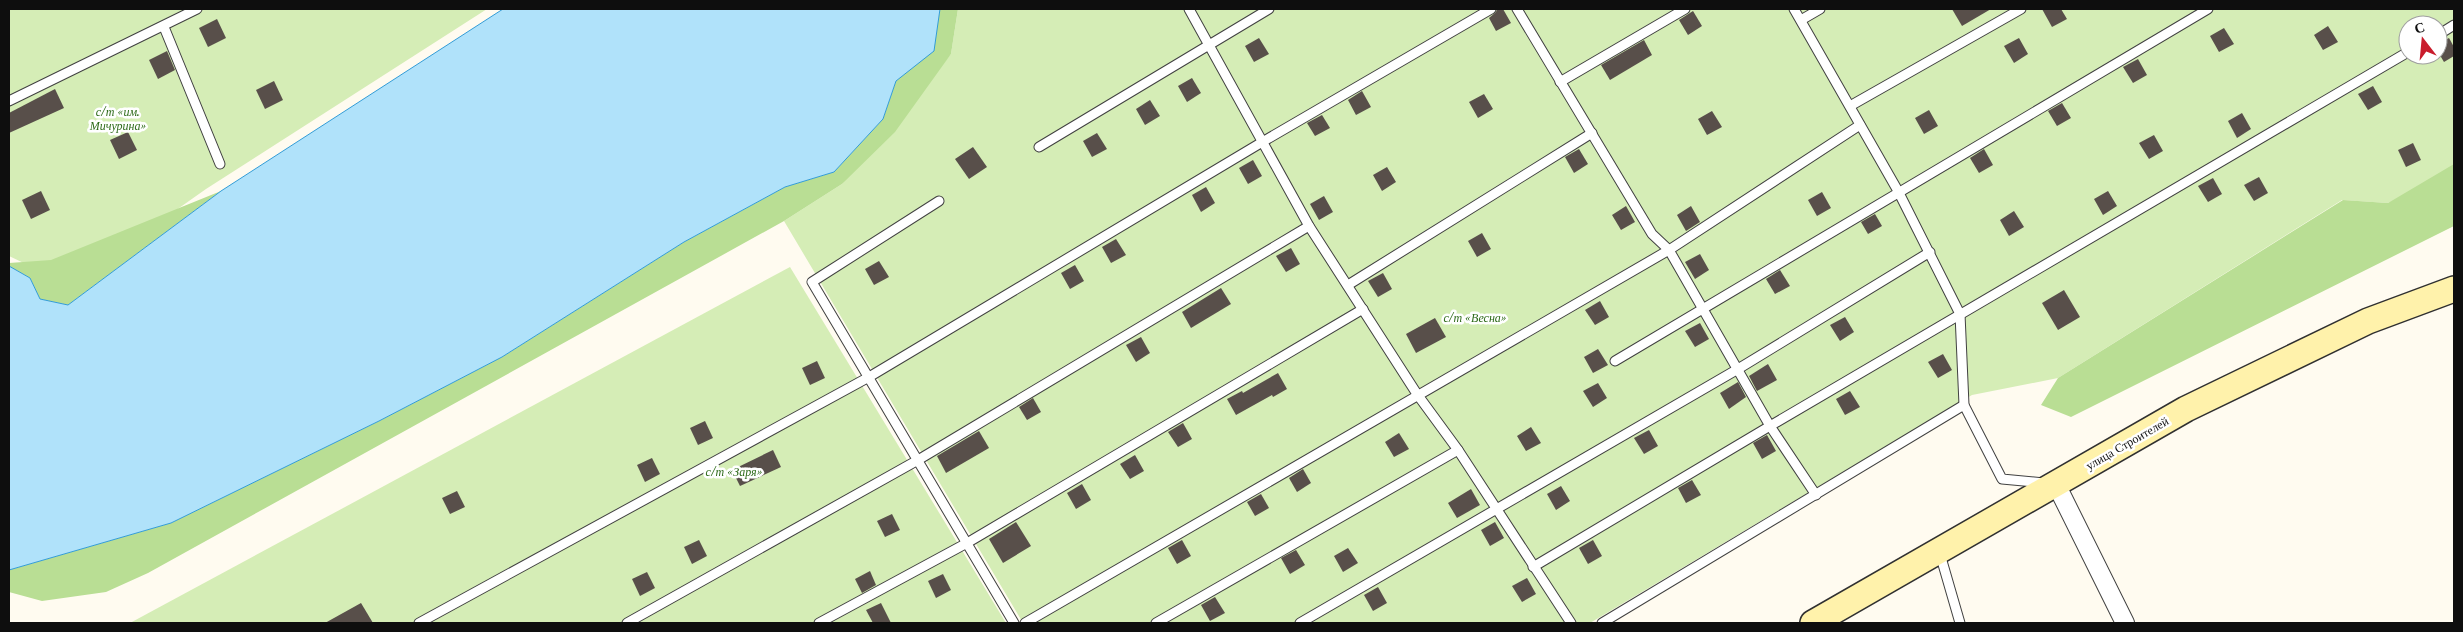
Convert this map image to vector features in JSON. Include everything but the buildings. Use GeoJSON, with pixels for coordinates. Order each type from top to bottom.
{"type":"FeatureCollection","features":[{"type":"Feature","properties":{"kind":"main road","name":"улица Строителей"},"geometry":{"type":"LineString","coordinates":[[1813,623],[2194,405],[2368,321],[2454,289]]}},
{"type":"Feature","properties":{"kind":"street"},"geometry":{"type":"LineString","coordinates":[[2056,484],[2125,623]]}},
{"type":"Feature","properties":{"kind":"lane"},"geometry":{"type":"LineString","coordinates":[[9,101],[197,9]]}},
{"type":"Feature","properties":{"kind":"lane"},"geometry":{"type":"LineString","coordinates":[[1189,9],[1264,141],[1309,226],[1417,394],[1458,450],[1571,623]]}},
{"type":"Feature","properties":{"kind":"lane"},"geometry":{"type":"LineString","coordinates":[[1038,147],[1269,9]]}},
{"type":"Feature","properties":{"kind":"lane"},"geometry":{"type":"LineString","coordinates":[[419,623],[869,377],[1264,141],[1491,9]]}},
{"type":"Feature","properties":{"kind":"lane"},"geometry":{"type":"LineString","coordinates":[[1517,9],[1652,234],[1669,250],[1770,426],[1816,495]]}},
{"type":"Feature","properties":{"kind":"lane"},"geometry":{"type":"LineString","coordinates":[[1560,82],[1684,9]]}},
{"type":"Feature","properties":{"kind":"lane"},"geometry":{"type":"LineString","coordinates":[[1794,9],[1898,191],[1960,314],[1964,405],[2002,479],[2056,484]]}},
{"type":"Feature","properties":{"kind":"lane"},"geometry":{"type":"LineString","coordinates":[[1801,20],[1820,9]]}},
{"type":"Feature","properties":{"kind":"lane"},"geometry":{"type":"LineString","coordinates":[[1850,106],[2021,9]]}},
{"type":"Feature","properties":{"kind":"lane"},"geometry":{"type":"LineString","coordinates":[[1615,361],[1702,307],[2208,9]]}},
{"type":"Feature","properties":{"kind":"lane"},"geometry":{"type":"LineString","coordinates":[[164,26],[220,164]]}},
{"type":"Feature","properties":{"kind":"lane"},"geometry":{"type":"LineString","coordinates":[[1533,567],[2398,58]]}},
{"type":"Feature","properties":{"kind":"lane"},"geometry":{"type":"LineString","coordinates":[[1025,623],[1417,394],[1669,250],[1860,125]]}},
{"type":"Feature","properties":{"kind":"lane"},"geometry":{"type":"LineString","coordinates":[[1348,285],[1592,133]]}},
{"type":"Feature","properties":{"kind":"lane"},"geometry":{"type":"LineString","coordinates":[[939,201],[812,282],[1014,623]]}},
{"type":"Feature","properties":{"kind":"lane"},"geometry":{"type":"LineString","coordinates":[[627,623],[918,460],[1309,226]]}},
{"type":"Feature","properties":{"kind":"lane"},"geometry":{"type":"LineString","coordinates":[[1300,623],[1738,369],[1930,252]]}},
{"type":"Feature","properties":{"kind":"lane"},"geometry":{"type":"LineString","coordinates":[[819,623],[966,543],[1362,309]]}},
{"type":"Feature","properties":{"kind":"lane"},"geometry":{"type":"LineString","coordinates":[[1602,623],[1964,405]]}},
{"type":"Feature","properties":{"kind":"lane"},"geometry":{"type":"LineString","coordinates":[[1156,623],[1458,450]]}},
{"type":"Feature","properties":{"kind":"lane"},"geometry":{"type":"LineString","coordinates":[[1939,551],[1960,623]]}},
{"type":"Feature","properties":{"kind":"green space","name":"с/т «им. Мичурина»"},"geometry":{"type":"Polygon","coordinates":[[[9,9],[487,9],[206,189],[70,285],[9,256],[9,9]]]}},
{"type":"Feature","properties":{"kind":"green space"},"geometry":{"type":"Polygon","coordinates":[[[940,9],[958,9],[951,54],[895,132],[842,184],[784,221],[148,573],[106,592],[42,601],[9,592],[9,570],[171,523],[379,421],[502,357],[684,242],[785,187],[834,172],[883,119],[896,81],[933,51],[940,9]]]}},
{"type":"Feature","properties":{"kind":"green space","name":"с/т «Весна»"},"geometry":{"type":"Polygon","coordinates":[[[958,9],[2454,9],[2454,175],[2388,203],[2342,200],[2058,378],[1972,395],[1590,623],[1023,623],[784,221],[842,184],[951,54],[958,9]]]}},
{"type":"Feature","properties":{"kind":"green space"},"geometry":{"type":"Polygon","coordinates":[[[2454,164],[2454,226],[2071,417],[2041,405],[2058,378],[2343,200],[2388,203],[2454,164]]]}},
{"type":"Feature","properties":{"kind":"green space"},"geometry":{"type":"Polygon","coordinates":[[[221,191],[68,305],[40,299],[30,278],[9,266],[9,263],[51,260],[221,191]]]}},
{"type":"Feature","properties":{"kind":"green space","name":"с/т «Заря»"},"geometry":{"type":"Polygon","coordinates":[[[790,267],[1006,623],[130,623],[790,267]]]}},
{"type":"Feature","properties":{"kind":"water"},"geometry":{"type":"Polygon","coordinates":[[[503,9],[940,9],[934,51],[896,81],[883,119],[834,172],[785,187],[684,242],[502,357],[379,421],[171,523],[9,570],[9,266],[30,278],[40,299],[68,305],[221,191],[503,9]]]}}]}
